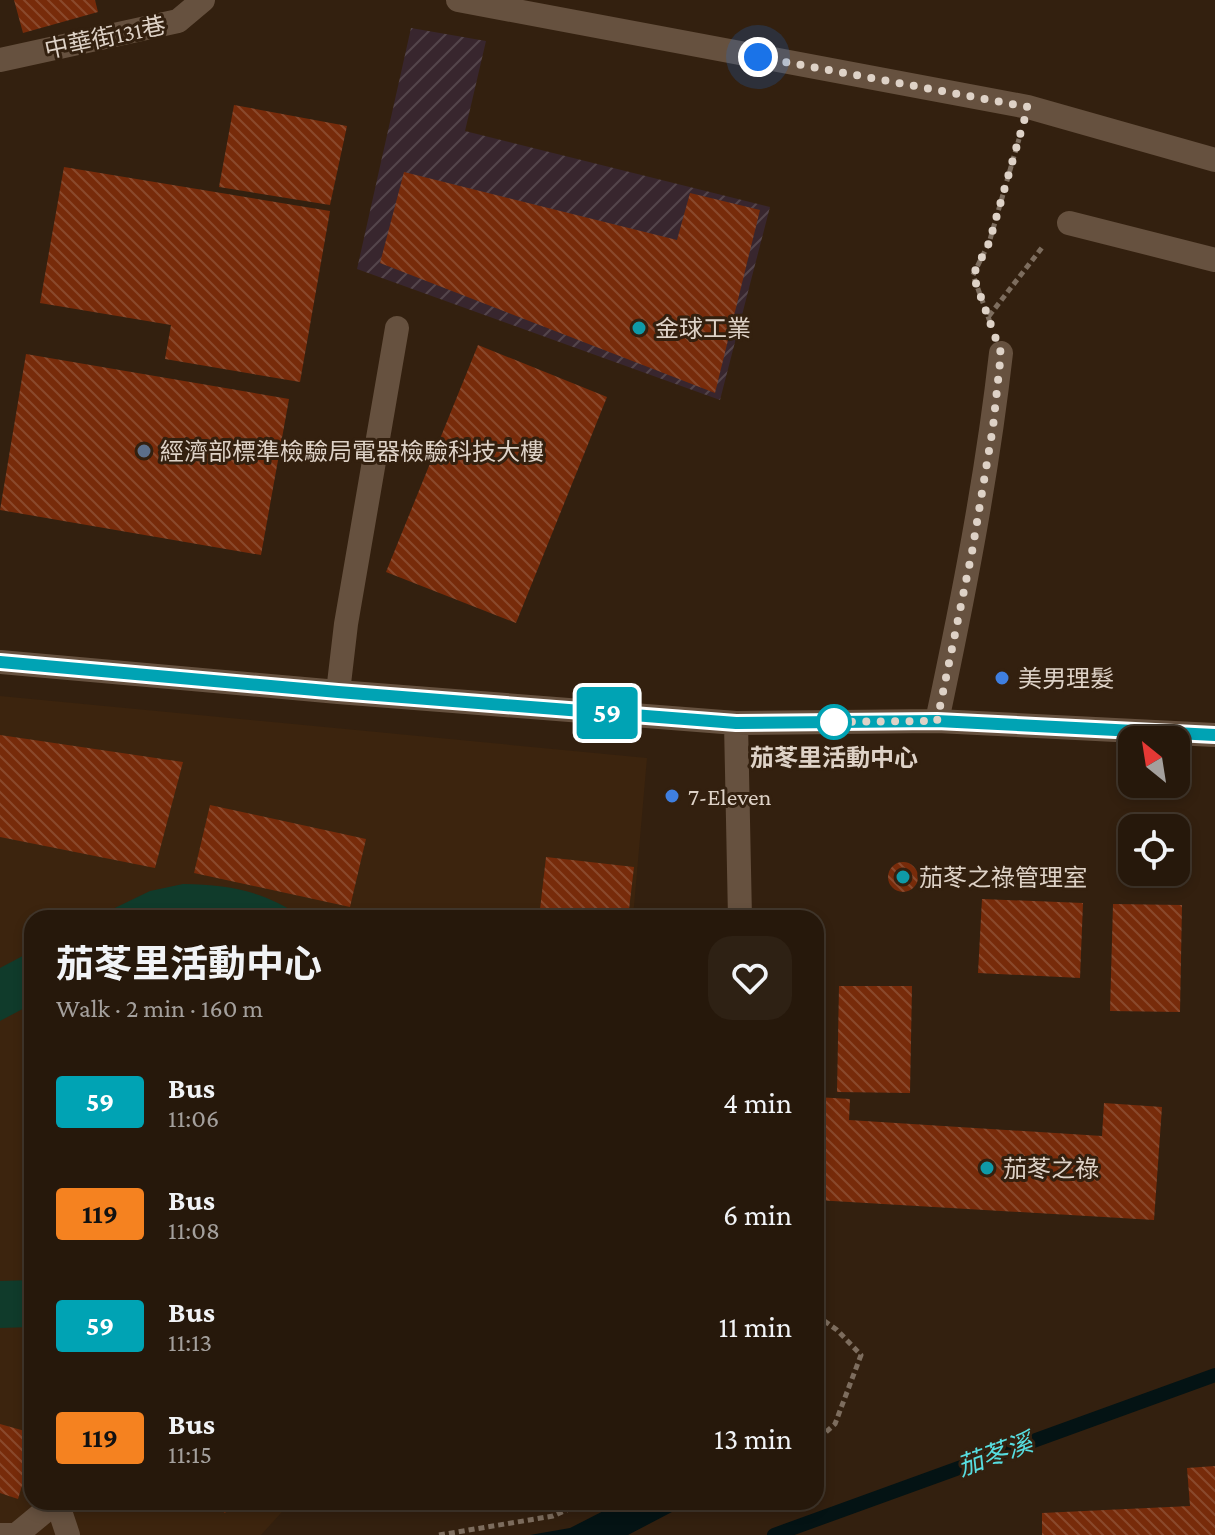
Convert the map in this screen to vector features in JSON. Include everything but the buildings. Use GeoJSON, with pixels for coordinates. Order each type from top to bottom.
{"type":"FeatureCollection","features":[{"type":"Feature","properties":{"kind":"street","name":"中華街131巷"},"geometry":{"type":"LineString","coordinates":[[0,60],[178,21],[203,0]]}},
{"type":"Feature","properties":{"kind":"street"},"geometry":{"type":"LineString","coordinates":[[458,0],[1028,107],[1215,160]]}},
{"type":"Feature","properties":{"kind":"street"},"geometry":{"type":"LineString","coordinates":[[1069,223],[1215,260]]}},
{"type":"Feature","properties":{"kind":"street"},"geometry":{"type":"LineString","coordinates":[[338,692],[346,624],[397,328]]}},
{"type":"Feature","properties":{"kind":"street"},"geometry":{"type":"LineString","coordinates":[[937,721],[972,552],[993,427],[1001,353]]}},
{"type":"Feature","properties":{"kind":"street"},"geometry":{"type":"LineString","coordinates":[[0,662],[736,723],[937,721],[1215,735]]}},
{"type":"Feature","properties":{"kind":"street"},"geometry":{"type":"LineString","coordinates":[[736,723],[740,910]]}},
{"type":"Feature","properties":{"kind":"street"},"geometry":{"type":"LineString","coordinates":[[0,1535],[16,1535],[46,1510]]}},
{"type":"Feature","properties":{"kind":"street"},"geometry":{"type":"LineString","coordinates":[[59,1510],[68,1535]]}},
{"type":"Feature","properties":{"kind":"path"},"geometry":{"type":"LineString","coordinates":[[1001,353],[973,275],[989,243],[1028,107]]}},
{"type":"Feature","properties":{"kind":"path"},"geometry":{"type":"LineString","coordinates":[[988,317],[1047,240],[1069,223]]}},
{"type":"Feature","properties":{"kind":"path"},"geometry":{"type":"LineString","coordinates":[[824,1321],[861,1355],[835,1424],[824,1434]]}},
{"type":"Feature","properties":{"kind":"path"},"geometry":{"type":"LineString","coordinates":[[439,1535],[553,1516],[567,1510]]}},
{"type":"Feature","properties":{"kind":"shaded area","name":"金球工業"},"geometry":{"type":"Polygon","coordinates":[[[411,28],[486,41],[465,131],[770,207],[720,400],[357,269],[411,28]]]}},
{"type":"Feature","properties":{"kind":"shaded area"},"geometry":{"type":"Polygon","coordinates":[[[0,696],[647,758],[634,910],[24,910],[24,1510],[284,1510],[261,1535],[0,1535],[0,696]]]}},
{"type":"Feature","properties":{"kind":"shaded area"},"geometry":{"type":"Polygon","coordinates":[[[605,1510],[676,1510],[628,1535],[530,1535],[570,1528],[605,1510]]]}},
{"type":"Feature","properties":{"kind":"green space"},"geometry":{"type":"Polygon","coordinates":[[[183,884],[217,886],[246,891],[291,910],[111,910],[150,891],[183,884]]]}},
{"type":"Feature","properties":{"kind":"green space"},"geometry":{"type":"Polygon","coordinates":[[[24,955],[24,1008],[0,1021],[0,968],[24,955]]]}},
{"type":"Feature","properties":{"kind":"green space"},"geometry":{"type":"Polygon","coordinates":[[[24,1280],[24,1327],[0,1328],[0,1281],[24,1280]]]}},
{"type":"Feature","properties":{"kind":"waterway","name":"茄苳溪"},"geometry":{"type":"LineString","coordinates":[[774,1535],[1215,1375]]}},
{"type":"Feature","properties":{"kind":"bus line","name":"59"},"geometry":{"type":"LineString","coordinates":[[0,662],[736,723],[937,721],[1215,735]]}},
{"type":"Feature","properties":{"kind":"place","name":"金球工業"},"geometry":{"type":"Point","coordinates":[639,328]}},
{"type":"Feature","properties":{"kind":"place","name":"經濟部標準檢驗局電器檢驗科技大樓"},"geometry":{"type":"Point","coordinates":[144,451]}},
{"type":"Feature","properties":{"kind":"place","name":"美男理髮"},"geometry":{"type":"Point","coordinates":[1002,678]}},
{"type":"Feature","properties":{"kind":"place","name":"茄苳里活動中心"},"geometry":{"type":"Point","coordinates":[834,722]}},
{"type":"Feature","properties":{"kind":"place","name":"7-Eleven"},"geometry":{"type":"Point","coordinates":[672,796]}},
{"type":"Feature","properties":{"kind":"place","name":"茄苳之祿管理室"},"geometry":{"type":"Point","coordinates":[903,877]}},
{"type":"Feature","properties":{"kind":"place","name":"茄苳之祿"},"geometry":{"type":"Point","coordinates":[987,1168]}},
{"type":"Feature","properties":{"kind":"route"},"geometry":{"type":"LineString","coordinates":[[758,57],[1028,107],[989,243],[973,275],[1001,353],[993,427],[972,552],[937,721],[822,722],[834,722]]}}]}
